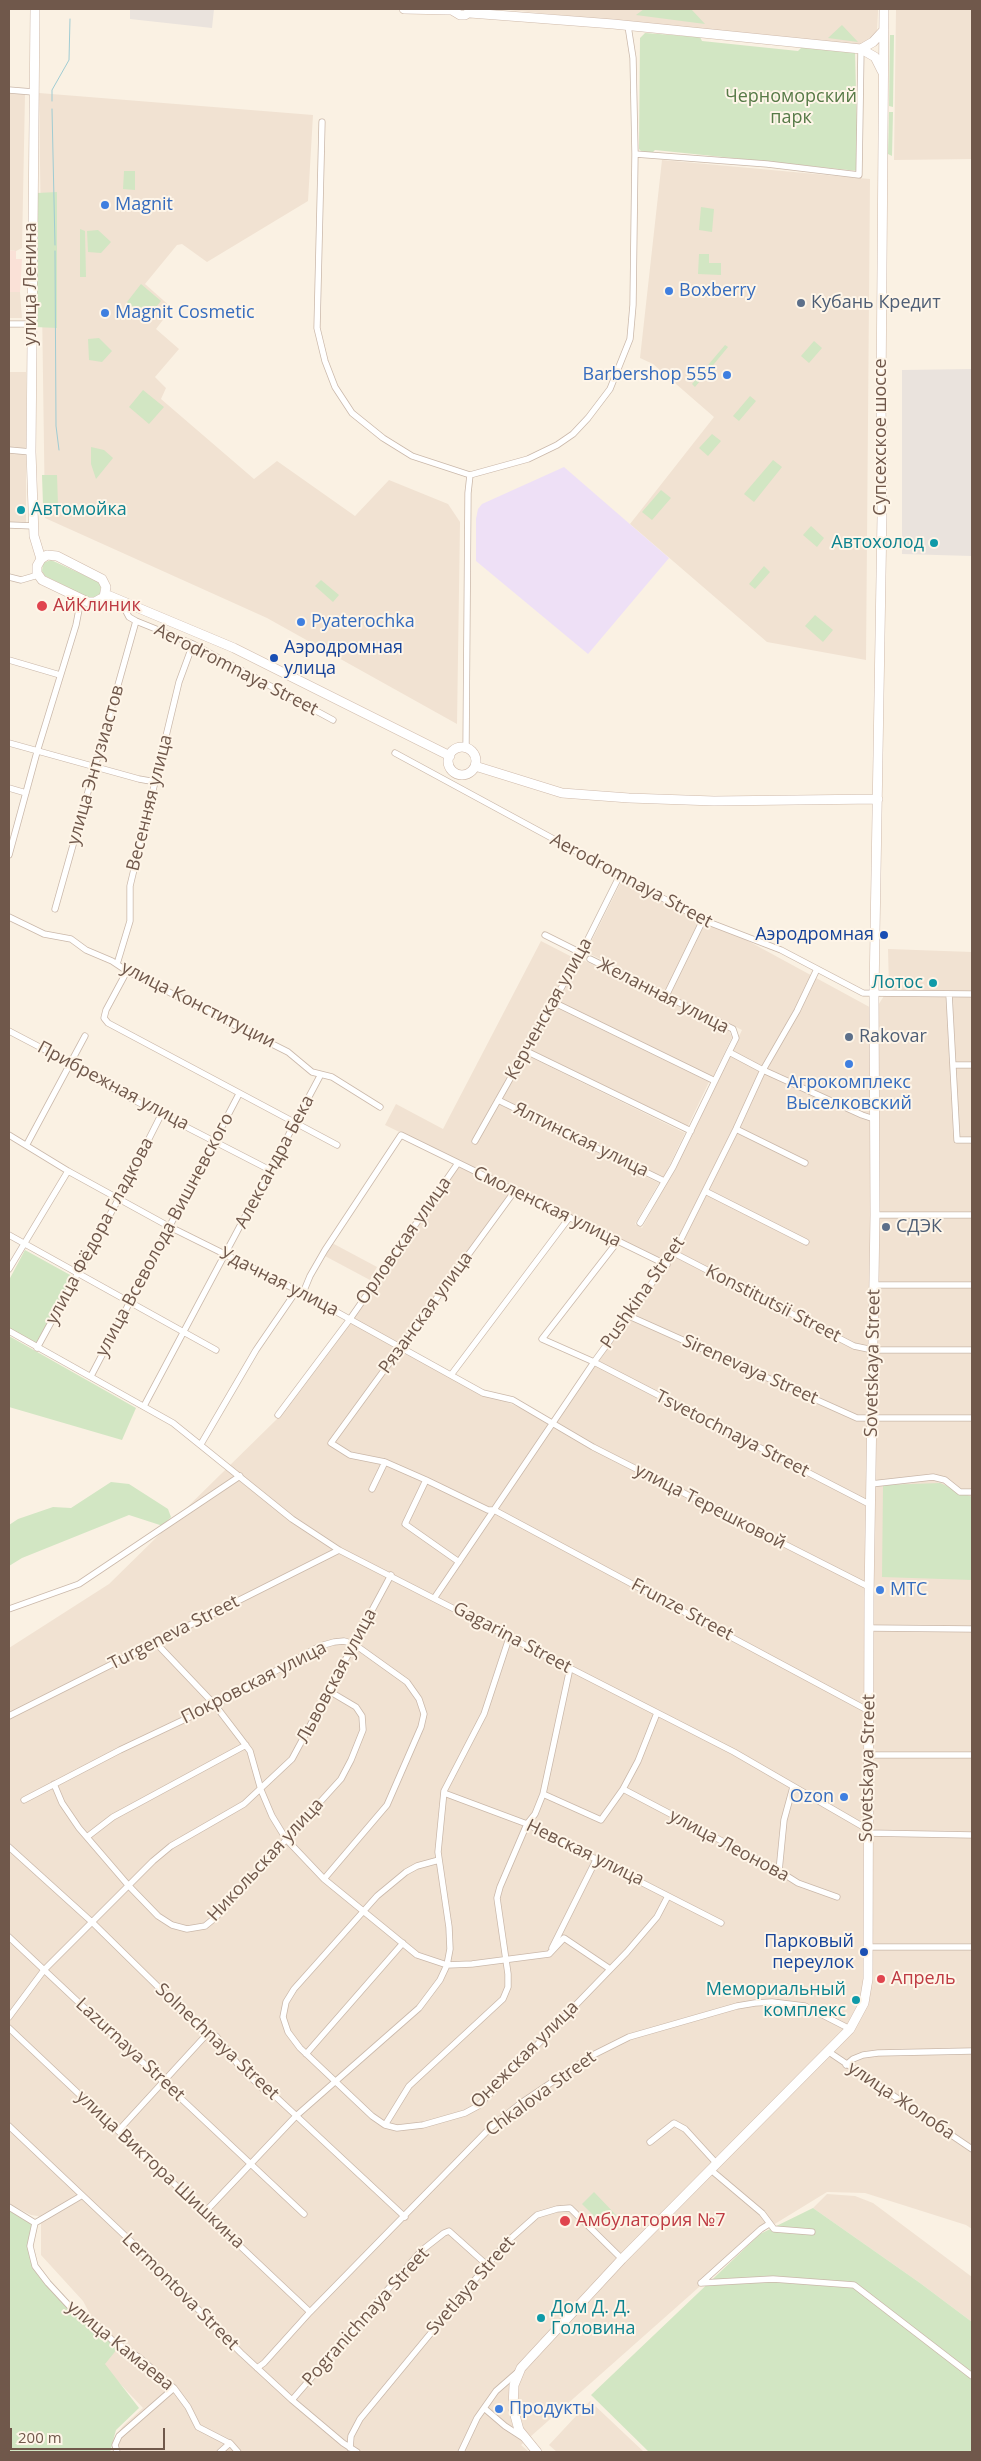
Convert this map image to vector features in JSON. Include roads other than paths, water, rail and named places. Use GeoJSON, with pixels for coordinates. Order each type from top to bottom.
{"type":"FeatureCollection","features":[{"type":"Feature","properties":{"kind":"main road","name":"улица Ленина"},"geometry":{"type":"LineString","coordinates":[[35,9],[31,452],[35,542],[41,559]]}},
{"type":"Feature","properties":{"kind":"main road"},"geometry":{"type":"LineString","coordinates":[[404,9],[450,10],[460,15],[472,11],[495,12],[861,49],[875,57],[883,73]]}},
{"type":"Feature","properties":{"kind":"main road","name":"Супсехское шоссе"},"geometry":{"type":"LineString","coordinates":[[876,926],[882,516],[884,9]]}},
{"type":"Feature","properties":{"kind":"main road"},"geometry":{"type":"LineString","coordinates":[[861,49],[873,42],[884,29]]}},
{"type":"Feature","properties":{"kind":"main road"},"geometry":{"type":"LineString","coordinates":[[47,555],[54,555],[96,575],[105,583],[105,594],[100,600],[93,603],[45,582],[38,575],[36,566],[41,559],[47,555]]}},
{"type":"Feature","properties":{"kind":"main road"},"geometry":{"type":"LineString","coordinates":[[105,594],[197,631],[268,664],[450,756]]}},
{"type":"Feature","properties":{"kind":"main road"},"geometry":{"type":"LineString","coordinates":[[466,747],[474,754],[475,766],[470,772],[460,774],[451,768],[450,756],[455,749],[466,747]]}},
{"type":"Feature","properties":{"kind":"main road"},"geometry":{"type":"LineString","coordinates":[[475,766],[562,792],[629,798],[714,800],[878,799]]}},
{"type":"Feature","properties":{"kind":"main road","name":"Sovetskaya Street"},"geometry":{"type":"LineString","coordinates":[[522,2368],[622,2259],[850,2030],[864,2003],[868,1979],[867,1831],[875,1215],[874,993],[876,926]]}},
{"type":"Feature","properties":{"kind":"main road"},"geometry":{"type":"LineString","coordinates":[[522,2368],[512,2396],[516,2423],[524,2438],[537,2452]]}},
{"type":"Feature","properties":{"kind":"street"},"geometry":{"type":"LineString","coordinates":[[322,122],[317,328],[334,387],[352,413],[383,438],[412,456],[470,475],[528,460],[557,445],[573,434],[588,418],[610,389],[628,347],[633,305],[635,154],[633,58],[628,26]]}},
{"type":"Feature","properties":{"kind":"street"},"geometry":{"type":"LineString","coordinates":[[635,154],[767,164],[859,175],[861,49]]}},
{"type":"Feature","properties":{"kind":"street"},"geometry":{"type":"LineString","coordinates":[[9,90],[33,92]]}},
{"type":"Feature","properties":{"kind":"street"},"geometry":{"type":"LineString","coordinates":[[9,324],[31,324]]}},
{"type":"Feature","properties":{"kind":"street"},"geometry":{"type":"LineString","coordinates":[[9,450],[31,452]]}},
{"type":"Feature","properties":{"kind":"street"},"geometry":{"type":"LineString","coordinates":[[466,747],[468,493],[470,475]]}},
{"type":"Feature","properties":{"kind":"street"},"geometry":{"type":"LineString","coordinates":[[9,525],[34,526]]}},
{"type":"Feature","properties":{"kind":"street"},"geometry":{"type":"LineString","coordinates":[[9,577],[21,580],[38,575]]}},
{"type":"Feature","properties":{"kind":"street"},"geometry":{"type":"LineString","coordinates":[[9,855],[37,752],[76,625],[81,599]]}},
{"type":"Feature","properties":{"kind":"street","name":"Aerodromnaya Street"},"geometry":{"type":"LineString","coordinates":[[120,600],[129,617],[136,621],[193,644],[333,720]]}},
{"type":"Feature","properties":{"kind":"street","name":"улица Энтузиастов"},"geometry":{"type":"LineString","coordinates":[[55,909],[136,621]]}},
{"type":"Feature","properties":{"kind":"street","name":"Весенняя улица"},"geometry":{"type":"LineString","coordinates":[[117,964],[130,921],[130,886],[179,682],[193,644]]}},
{"type":"Feature","properties":{"kind":"street"},"geometry":{"type":"LineString","coordinates":[[9,660],[60,675]]}},
{"type":"Feature","properties":{"kind":"street"},"geometry":{"type":"LineString","coordinates":[[9,743],[95,768],[156,782]]}},
{"type":"Feature","properties":{"kind":"street","name":"Aerodromnaya Street"},"geometry":{"type":"LineString","coordinates":[[395,753],[703,920],[781,950],[864,993],[972,994]]}},
{"type":"Feature","properties":{"kind":"street"},"geometry":{"type":"LineString","coordinates":[[9,788],[26,794]]}},
{"type":"Feature","properties":{"kind":"street","name":"Керченская улица"},"geometry":{"type":"LineString","coordinates":[[475,1141],[581,953],[620,875]]}},
{"type":"Feature","properties":{"kind":"street","name":"улица Конституции"},"geometry":{"type":"LineString","coordinates":[[9,917],[44,934],[71,940],[86,950],[288,1052],[320,1076],[332,1077],[380,1107]]}},
{"type":"Feature","properties":{"kind":"street"},"geometry":{"type":"LineString","coordinates":[[666,996],[703,920]]}},
{"type":"Feature","properties":{"kind":"street"},"geometry":{"type":"LineString","coordinates":[[545,935],[581,953]]}},
{"type":"Feature","properties":{"kind":"street","name":"Желанная улица"},"geometry":{"type":"LineString","coordinates":[[590,959],[733,1029],[736,1038],[729,1052],[763,1070],[874,1119]]}},
{"type":"Feature","properties":{"kind":"street","name":"Pushkina Street"},"geometry":{"type":"LineString","coordinates":[[435,1597],[594,1362],[667,1265],[736,1130],[763,1070],[797,1011],[817,969]]}},
{"type":"Feature","properties":{"kind":"street"},"geometry":{"type":"LineString","coordinates":[[127,971],[106,1010],[104,1018],[108,1023],[337,1145]]}},
{"type":"Feature","properties":{"kind":"street"},"geometry":{"type":"LineString","coordinates":[[949,994],[957,1140],[972,1140]]}},
{"type":"Feature","properties":{"kind":"street"},"geometry":{"type":"LineString","coordinates":[[553,1002],[716,1081]]}},
{"type":"Feature","properties":{"kind":"street","name":"Прибрежная улица"},"geometry":{"type":"LineString","coordinates":[[9,1031],[70,1063],[124,1095],[215,1140],[270,1170]]}},
{"type":"Feature","properties":{"kind":"street"},"geometry":{"type":"LineString","coordinates":[[27,1144],[85,1036]]}},
{"type":"Feature","properties":{"kind":"street"},"geometry":{"type":"LineString","coordinates":[[526,1051],[691,1131]]}},
{"type":"Feature","properties":{"kind":"street"},"geometry":{"type":"LineString","coordinates":[[640,1223],[691,1131],[729,1052]]}},
{"type":"Feature","properties":{"kind":"street"},"geometry":{"type":"LineString","coordinates":[[953,1065],[972,1065]]}},
{"type":"Feature","properties":{"kind":"street","name":"Александра Бека"},"geometry":{"type":"LineString","coordinates":[[144,1406],[320,1076]]}},
{"type":"Feature","properties":{"kind":"street","name":"улица Всеволода Вишневского"},"geometry":{"type":"LineString","coordinates":[[91,1376],[239,1094]]}},
{"type":"Feature","properties":{"kind":"street","name":"Ялтинская улица"},"geometry":{"type":"LineString","coordinates":[[498,1100],[664,1181]]}},
{"type":"Feature","properties":{"kind":"street","name":"улица Фёдора Гладкова"},"geometry":{"type":"LineString","coordinates":[[37,1348],[119,1198],[162,1113]]}},
{"type":"Feature","properties":{"kind":"street"},"geometry":{"type":"LineString","coordinates":[[736,1130],[805,1163]]}},
{"type":"Feature","properties":{"kind":"street","name":"Удачная улица"},"geometry":{"type":"LineString","coordinates":[[9,1135],[27,1144],[68,1171],[170,1227],[303,1293],[482,1393],[513,1400],[552,1424]]}},
{"type":"Feature","properties":{"kind":"street","name":"Смоленская улица"},"geometry":{"type":"LineString","coordinates":[[303,1293],[310,1276],[325,1250],[402,1135],[514,1192],[667,1265]]}},
{"type":"Feature","properties":{"kind":"street","name":"Орловская улица"},"geometry":{"type":"LineString","coordinates":[[278,1415],[350,1320],[458,1163]]}},
{"type":"Feature","properties":{"kind":"street"},"geometry":{"type":"LineString","coordinates":[[9,1269],[68,1171]]}},
{"type":"Feature","properties":{"kind":"street"},"geometry":{"type":"LineString","coordinates":[[705,1191],[806,1242]]}},
{"type":"Feature","properties":{"kind":"street","name":"Рязанская улица"},"geometry":{"type":"LineString","coordinates":[[338,1433],[514,1192]]}},
{"type":"Feature","properties":{"kind":"street"},"geometry":{"type":"LineString","coordinates":[[875,1215],[972,1215]]}},
{"type":"Feature","properties":{"kind":"street"},"geometry":{"type":"LineString","coordinates":[[451,1375],[569,1218]]}},
{"type":"Feature","properties":{"kind":"street"},"geometry":{"type":"LineString","coordinates":[[9,1235],[216,1350]]}},
{"type":"Feature","properties":{"kind":"street","name":"Tsvetochnaya Street"},"geometry":{"type":"LineString","coordinates":[[618,1241],[542,1339],[594,1362],[871,1504]]}},
{"type":"Feature","properties":{"kind":"street","name":"Konstitutsii Street"},"geometry":{"type":"LineString","coordinates":[[674,1253],[854,1346],[873,1350],[972,1350]]}},
{"type":"Feature","properties":{"kind":"street"},"geometry":{"type":"LineString","coordinates":[[874,1285],[972,1285]]}},
{"type":"Feature","properties":{"kind":"street"},"geometry":{"type":"LineString","coordinates":[[201,1444],[256,1350],[297,1290]]}},
{"type":"Feature","properties":{"kind":"street","name":"Sirenevaya Street"},"geometry":{"type":"LineString","coordinates":[[629,1316],[857,1418],[972,1418]]}},
{"type":"Feature","properties":{"kind":"street","name":"Gagarina Street"},"geometry":{"type":"LineString","coordinates":[[9,1331],[173,1423],[292,1519],[339,1550],[435,1597],[509,1638],[734,1752],[867,1831],[972,1835]]}},
{"type":"Feature","properties":{"kind":"street","name":"улица Терешковой"},"geometry":{"type":"LineString","coordinates":[[552,1424],[869,1587]]}},
{"type":"Feature","properties":{"kind":"street","name":"Frunze Street"},"geometry":{"type":"LineString","coordinates":[[338,1433],[331,1442],[350,1455],[371,1457],[385,1462],[488,1510],[494,1510],[869,1710]]}},
{"type":"Feature","properties":{"kind":"street"},"geometry":{"type":"LineString","coordinates":[[372,1490],[385,1462]]}},
{"type":"Feature","properties":{"kind":"street"},"geometry":{"type":"LineString","coordinates":[[9,1609],[80,1584],[240,1476]]}},
{"type":"Feature","properties":{"kind":"street"},"geometry":{"type":"LineString","coordinates":[[871,1484],[933,1477],[945,1480],[960,1492],[972,1492]]}},
{"type":"Feature","properties":{"kind":"street"},"geometry":{"type":"LineString","coordinates":[[426,1480],[405,1524],[459,1562]]}},
{"type":"Feature","properties":{"kind":"street","name":"Turgeneva Street"},"geometry":{"type":"LineString","coordinates":[[9,1716],[339,1550]]}},
{"type":"Feature","properties":{"kind":"street","name":"Львовская улица"},"geometry":{"type":"LineString","coordinates":[[9,2017],[44,1970],[153,1861],[171,1846],[227,1815],[261,1790],[298,1751],[391,1576]]}},
{"type":"Feature","properties":{"kind":"street"},"geometry":{"type":"LineString","coordinates":[[869,1628],[972,1629]]}},
{"type":"Feature","properties":{"kind":"street"},"geometry":{"type":"LineString","coordinates":[[205,2212],[296,2116],[418,2008],[440,1980],[447,1965],[450,1949],[449,1927],[439,1860],[439,1837],[444,1793],[484,1714],[509,1638]]}},
{"type":"Feature","properties":{"kind":"street","name":"Покровская улица"},"geometry":{"type":"LineString","coordinates":[[24,1800],[120,1750],[215,1705],[320,1646],[344,1641],[354,1644]]}},
{"type":"Feature","properties":{"kind":"street"},"geometry":{"type":"LineString","coordinates":[[156,1643],[215,1705],[246,1745],[255,1764],[261,1790],[272,1816],[286,1838],[324,1879],[417,1955],[447,1965],[506,1960],[549,1954],[564,1938],[610,1969]]}},
{"type":"Feature","properties":{"kind":"street"},"geometry":{"type":"LineString","coordinates":[[324,1879],[387,1805],[421,1727],[424,1714],[419,1699],[407,1682],[354,1644]]}},
{"type":"Feature","properties":{"kind":"street"},"geometry":{"type":"LineString","coordinates":[[439,1860],[417,1866],[406,1872],[364,1910],[294,1989],[286,2002],[283,2017],[288,2032],[306,2054],[372,2116],[385,2124],[410,2086],[503,1999],[508,1987],[497,1898],[527,1824],[535,1814],[543,1794],[570,1668]]}},
{"type":"Feature","properties":{"kind":"street","name":"Никольская улица"},"geometry":{"type":"LineString","coordinates":[[54,1784],[62,1803],[86,1837],[158,1916],[172,1925],[187,1929],[205,1926],[221,1912],[341,1779],[363,1730],[362,1716],[356,1707],[330,1691]]}},
{"type":"Feature","properties":{"kind":"street"},"geometry":{"type":"LineString","coordinates":[[543,1794],[602,1820],[624,1789],[638,1761],[657,1713]]}},
{"type":"Feature","properties":{"kind":"street"},"geometry":{"type":"LineString","coordinates":[[86,1837],[113,1817],[246,1745]]}},
{"type":"Feature","properties":{"kind":"street"},"geometry":{"type":"LineString","coordinates":[[868,1755],[972,1755]]}},
{"type":"Feature","properties":{"kind":"street"},"geometry":{"type":"LineString","coordinates":[[779,1871],[784,1820],[793,1786]]}},
{"type":"Feature","properties":{"kind":"street","name":"улица Леонова"},"geometry":{"type":"LineString","coordinates":[[624,1789],[779,1871],[798,1883],[838,1897]]}},
{"type":"Feature","properties":{"kind":"street","name":"Невская улица"},"geometry":{"type":"LineString","coordinates":[[444,1793],[527,1824],[597,1858],[721,1923]]}},
{"type":"Feature","properties":{"kind":"street","name":"Solnechnaya Street"},"geometry":{"type":"LineString","coordinates":[[9,1847],[93,1923],[208,2033],[216,2036],[240,2067],[265,2091],[275,2096],[404,2217]]}},
{"type":"Feature","properties":{"kind":"street"},"geometry":{"type":"LineString","coordinates":[[549,1954],[597,1858]]}},
{"type":"Feature","properties":{"kind":"street","name":"Онежская улица"},"geometry":{"type":"LineString","coordinates":[[385,2124],[397,2128],[423,2125],[465,2114],[478,2106],[628,1952],[657,1917],[668,1896]]}},
{"type":"Feature","properties":{"kind":"street","name":"Lazurnaya Street"},"geometry":{"type":"LineString","coordinates":[[9,1938],[304,2214]]}},
{"type":"Feature","properties":{"kind":"street"},"geometry":{"type":"LineString","coordinates":[[306,2054],[403,1943]]}},
{"type":"Feature","properties":{"kind":"street"},"geometry":{"type":"LineString","coordinates":[[867,1947],[972,1947]]}},
{"type":"Feature","properties":{"kind":"street","name":"Chkalova Street"},"geometry":{"type":"LineString","coordinates":[[256,2368],[264,2363],[310,2312],[490,2128],[575,2066],[629,2037],[737,2006],[772,2002],[805,2006],[850,2030]]}},
{"type":"Feature","properties":{"kind":"street","name":"улица Виктора Шишкина"},"geometry":{"type":"LineString","coordinates":[[9,2028],[310,2312]]}},
{"type":"Feature","properties":{"kind":"street"},"geometry":{"type":"LineString","coordinates":[[118,2130],[208,2033]]}},
{"type":"Feature","properties":{"kind":"street"},"geometry":{"type":"LineString","coordinates":[[846,2064],[853,2058],[878,2053],[972,2051]]}},
{"type":"Feature","properties":{"kind":"street","name":"улица Жолоба"},"geometry":{"type":"LineString","coordinates":[[829,2052],[972,2149]]}},
{"type":"Feature","properties":{"kind":"street"},"geometry":{"type":"LineString","coordinates":[[650,2142],[674,2123],[685,2129],[714,2167],[762,2213],[774,2229],[812,2232]]}},
{"type":"Feature","properties":{"kind":"street","name":"Lermontova Street"},"geometry":{"type":"LineString","coordinates":[[9,2126],[138,2248],[256,2368],[292,2400],[357,2452]]}},
{"type":"Feature","properties":{"kind":"street"},"geometry":{"type":"LineString","coordinates":[[9,2208],[35,2224],[81,2196]]}},
{"type":"Feature","properties":{"kind":"street","name":"Svetlaya Street"},"geometry":{"type":"LineString","coordinates":[[350,2448],[351,2436],[360,2419],[487,2265],[537,2215],[561,2208],[570,2208],[622,2259]]}},
{"type":"Feature","properties":{"kind":"street","name":"улица Камаева"},"geometry":{"type":"LineString","coordinates":[[35,2224],[30,2246],[35,2266],[48,2283],[74,2311],[94,2324],[112,2340],[140,2358],[174,2388],[188,2407],[198,2427],[230,2443],[238,2452]]}},
{"type":"Feature","properties":{"kind":"street"},"geometry":{"type":"LineString","coordinates":[[769,2224],[701,2283],[774,2279],[854,2285],[972,2376]]}},
{"type":"Feature","properties":{"kind":"street","name":"Pogranichnaya Street"},"geometry":{"type":"LineString","coordinates":[[292,2400],[421,2252],[444,2233],[449,2230],[487,2265]]}},
{"type":"Feature","properties":{"kind":"street","name":"Sovetskaya Street"},"geometry":{"type":"LineString","coordinates":[[461,2452],[477,2418],[496,2391],[522,2368]]}},
{"type":"Feature","properties":{"kind":"street"},"geometry":{"type":"LineString","coordinates":[[117,2452],[115,2445],[119,2436],[174,2388]]}},
{"type":"Feature","properties":{"kind":"street"},"geometry":{"type":"LineString","coordinates":[[484,2408],[504,2426],[524,2438]]}},
{"type":"Feature","properties":{"kind":"street"},"geometry":{"type":"LineString","coordinates":[[220,2452],[230,2443]]}},
{"type":"Feature","properties":{"kind":"waterway"},"geometry":{"type":"LineString","coordinates":[[52,101],[52,90],[69,60],[70,19]]}},
{"type":"Feature","properties":{"kind":"waterway"},"geometry":{"type":"LineString","coordinates":[[52,109],[55,245]]}},
{"type":"Feature","properties":{"kind":"waterway"},"geometry":{"type":"LineString","coordinates":[[55,251],[56,426],[59,450]]}},
{"type":"Feature","properties":{"kind":"place","name":"Magnit"},"geometry":{"type":"Point","coordinates":[105,205]}},
{"type":"Feature","properties":{"kind":"place","name":"Boxberry"},"geometry":{"type":"Point","coordinates":[669,291]}},
{"type":"Feature","properties":{"kind":"place","name":"Кубань Кредит"},"geometry":{"type":"Point","coordinates":[801,303]}},
{"type":"Feature","properties":{"kind":"place","name":"Magnit Cosmetic"},"geometry":{"type":"Point","coordinates":[105,313]}},
{"type":"Feature","properties":{"kind":"place","name":"Barbershop 555"},"geometry":{"type":"Point","coordinates":[727,375]}},
{"type":"Feature","properties":{"kind":"place","name":"Автомойка"},"geometry":{"type":"Point","coordinates":[21,510]}},
{"type":"Feature","properties":{"kind":"place","name":"Автохолод"},"geometry":{"type":"Point","coordinates":[934,543]}},
{"type":"Feature","properties":{"kind":"place","name":"АйКлиник"},"geometry":{"type":"Point","coordinates":[42,606]}},
{"type":"Feature","properties":{"kind":"place","name":"Pyaterochka"},"geometry":{"type":"Point","coordinates":[301,622]}},
{"type":"Feature","properties":{"kind":"place","name":"Аэродромная улица"},"geometry":{"type":"Point","coordinates":[274,658]}},
{"type":"Feature","properties":{"kind":"place","name":"Аэродромная"},"geometry":{"type":"Point","coordinates":[884,935]}},
{"type":"Feature","properties":{"kind":"place","name":"Лотос"},"geometry":{"type":"Point","coordinates":[933,983]}},
{"type":"Feature","properties":{"kind":"place","name":"Rakovar"},"geometry":{"type":"Point","coordinates":[849,1037]}},
{"type":"Feature","properties":{"kind":"place","name":"Агрокомплекс Выселковский"},"geometry":{"type":"Point","coordinates":[849,1064]}},
{"type":"Feature","properties":{"kind":"place","name":"СДЭК"},"geometry":{"type":"Point","coordinates":[886,1227]}},
{"type":"Feature","properties":{"kind":"place","name":"МТС"},"geometry":{"type":"Point","coordinates":[880,1590]}},
{"type":"Feature","properties":{"kind":"place","name":"Ozon"},"geometry":{"type":"Point","coordinates":[844,1797]}},
{"type":"Feature","properties":{"kind":"place","name":"Парковый переулок"},"geometry":{"type":"Point","coordinates":[864,1952]}},
{"type":"Feature","properties":{"kind":"place","name":"Апрель"},"geometry":{"type":"Point","coordinates":[881,1979]}},
{"type":"Feature","properties":{"kind":"place","name":"Мемориальный комплекс"},"geometry":{"type":"Point","coordinates":[856,2000]}},
{"type":"Feature","properties":{"kind":"place","name":"Амбулатория №7"},"geometry":{"type":"Point","coordinates":[565,2221]}},
{"type":"Feature","properties":{"kind":"place","name":"Дом Д. Д. Головина"},"geometry":{"type":"Point","coordinates":[541,2318]}},
{"type":"Feature","properties":{"kind":"place","name":"Продукты"},"geometry":{"type":"Point","coordinates":[499,2409]}},
{"type":"Feature","properties":{"kind":"park label","name":"Черноморский парк"},"geometry":{"type":"Point","coordinates":[791,107]}}]}
